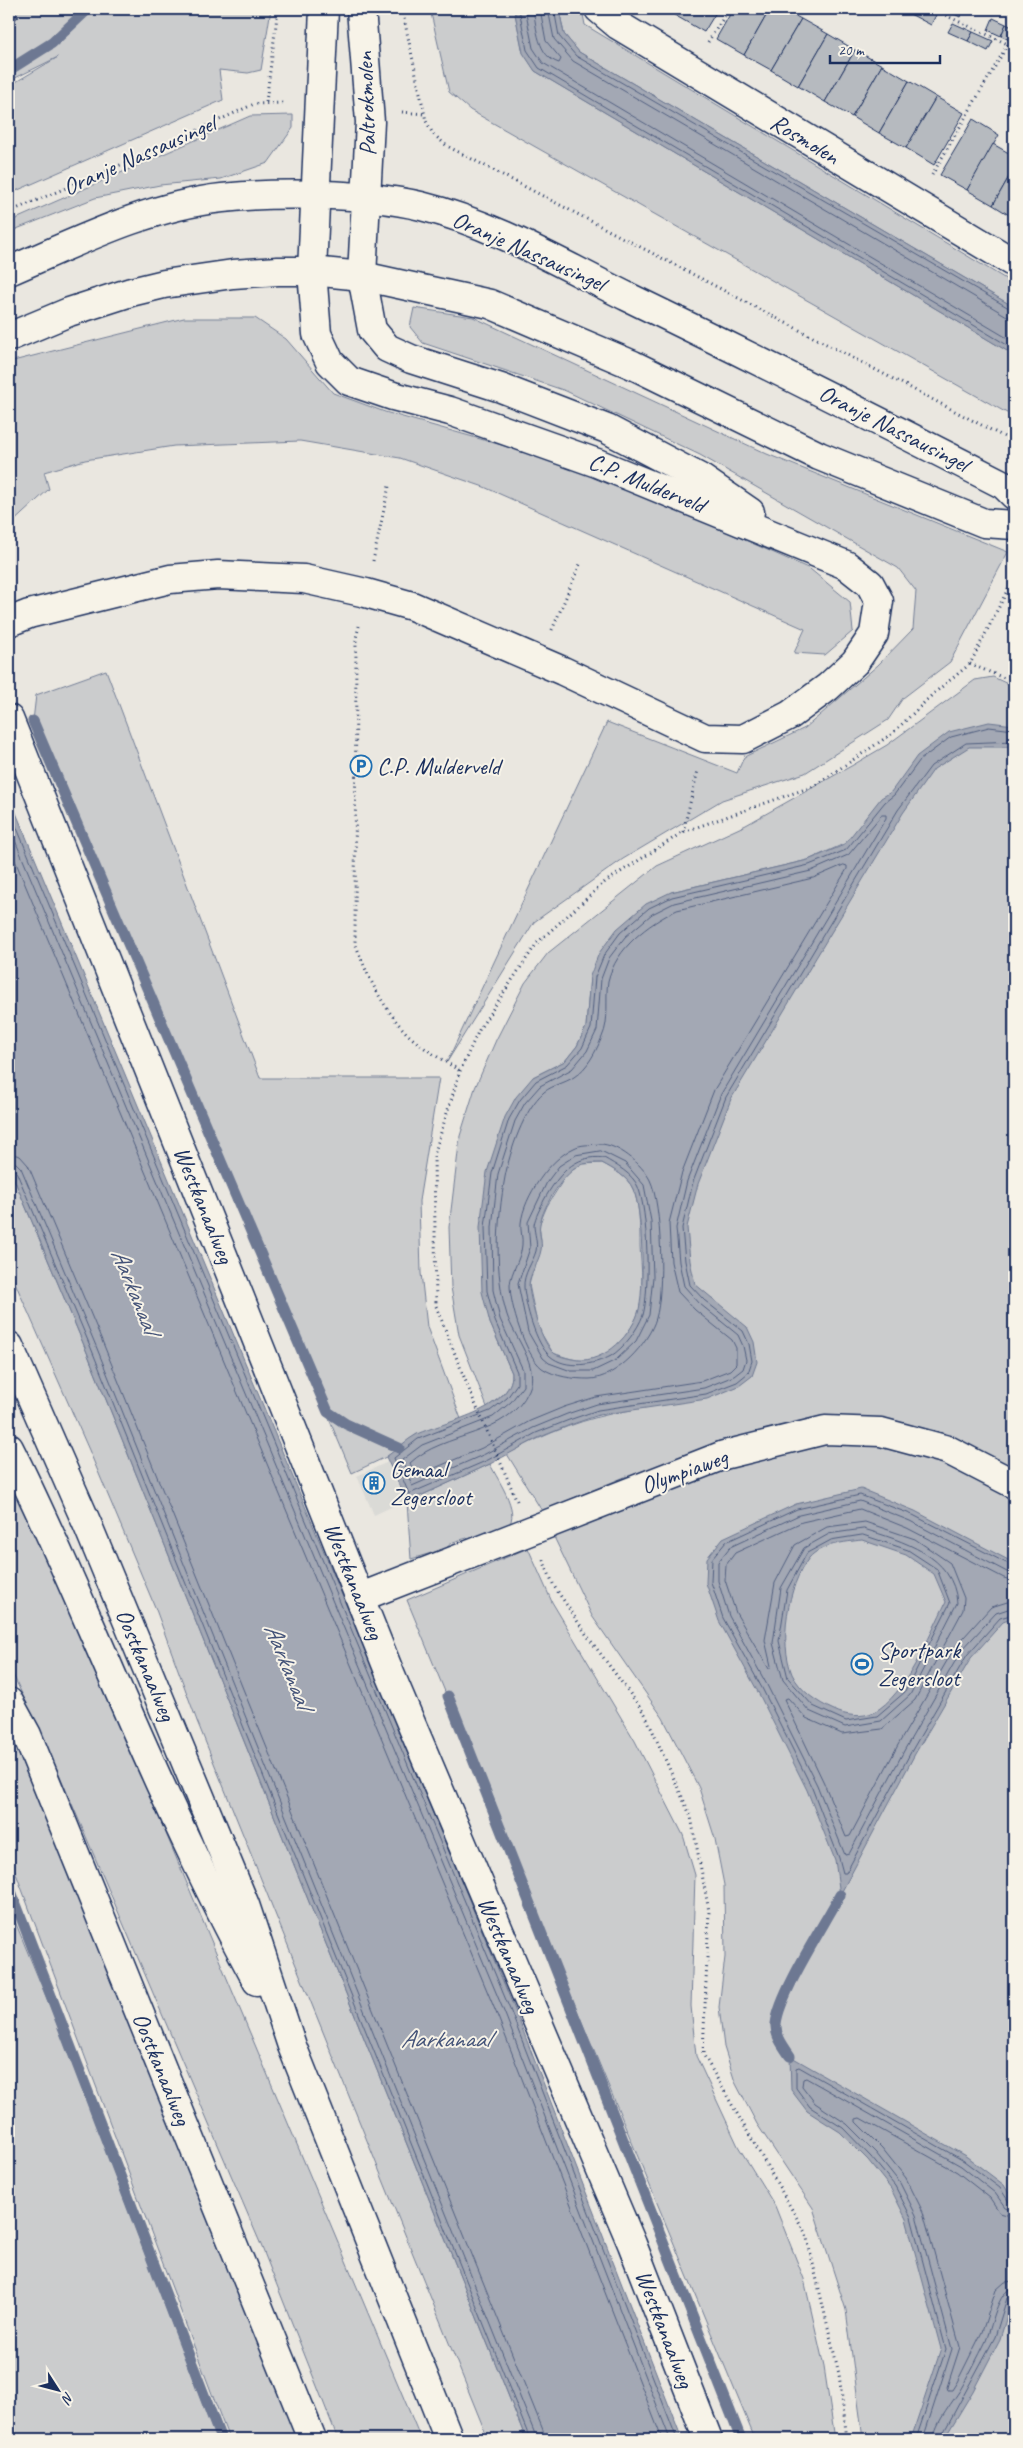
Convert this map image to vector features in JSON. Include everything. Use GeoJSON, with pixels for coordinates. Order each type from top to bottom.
{"type":"FeatureCollection","features":[{"type":"Feature","properties":{"kind":"street","name":"Paltrokmolen"},"geometry":{"type":"LineString","coordinates":[[315,195],[324,9]]}},
{"type":"Feature","properties":{"kind":"street","name":"Paltrokmolen"},"geometry":{"type":"LineString","coordinates":[[361,9],[370,122],[367,199]]}},
{"type":"Feature","properties":{"kind":"street","name":"Rosmolen"},"geometry":{"type":"LineString","coordinates":[[599,9],[618,26],[1014,263]]}},
{"type":"Feature","properties":{"kind":"street","name":"Oranje Nassausingel"},"geometry":{"type":"LineString","coordinates":[[9,271],[128,222],[190,203],[222,198],[315,195],[418,205],[443,212],[491,231],[803,381],[1009,490]]}},
{"type":"Feature","properties":{"kind":"street","name":"C.P. Mulderveld"},"geometry":{"type":"LineString","coordinates":[[9,622],[29,614],[170,579],[208,575],[304,579],[412,606],[539,660],[705,738],[743,739],[790,715],[828,687],[856,662],[874,634],[878,601],[870,584],[846,565],[788,539],[597,463],[450,410],[393,396],[349,381],[330,362],[317,334],[312,271],[315,195]]}},
{"type":"Feature","properties":{"kind":"street","name":"C.P. Mulderveld"},"geometry":{"type":"LineString","coordinates":[[367,199],[362,276],[372,330],[387,348],[410,359],[501,388],[607,429],[702,479],[788,539]]}},
{"type":"Feature","properties":{"kind":"street","name":"Oranje Nassausingel"},"geometry":{"type":"LineString","coordinates":[[9,337],[69,312],[131,292],[164,284],[233,274],[312,271],[362,276],[490,304],[633,364],[819,456],[984,523],[1014,525]]}},
{"type":"Feature","properties":{"kind":"street","name":"Westkanaalweg"},"geometry":{"type":"LineString","coordinates":[[9,719],[391,1676],[632,2244],[708,2439]]}},
{"type":"Feature","properties":{"kind":"street","name":"Oostkanaalweg"},"geometry":{"type":"LineString","coordinates":[[9,1346],[88,1526],[245,1905],[292,2046],[449,2439]]}},
{"type":"Feature","properties":{"kind":"street","name":"Olympiaweg"},"geometry":{"type":"LineString","coordinates":[[361,1597],[724,1455],[825,1430],[881,1432],[948,1450],[1014,1484]]}},
{"type":"Feature","properties":{"kind":"street","name":"Oostkanaalweg"},"geometry":{"type":"LineString","coordinates":[[9,1448],[68,1573],[220,1914],[292,2046]]}},
{"type":"Feature","properties":{"kind":"street","name":"Oostkanaalweg"},"geometry":{"type":"LineString","coordinates":[[9,1702],[27,1735],[312,2439]]}},
{"type":"Feature","properties":{"kind":"path"},"geometry":{"type":"LineString","coordinates":[[266,102],[278,9]]}},
{"type":"Feature","properties":{"kind":"path","name":"Paltrokmolen"},"geometry":{"type":"LineString","coordinates":[[402,9],[424,114]]}},
{"type":"Feature","properties":{"kind":"path"},"geometry":{"type":"LineString","coordinates":[[932,9],[1014,47]]}},
{"type":"Feature","properties":{"kind":"path"},"geometry":{"type":"LineString","coordinates":[[915,204],[1008,44]]}},
{"type":"Feature","properties":{"kind":"path","name":"Oranje Nassausingel"},"geometry":{"type":"LineString","coordinates":[[9,212],[144,155],[240,110],[266,102],[292,104]]}},
{"type":"Feature","properties":{"kind":"path","name":"Oranje Nassausingel"},"geometry":{"type":"LineString","coordinates":[[424,114],[434,134],[447,146],[1014,442]]}},
{"type":"Feature","properties":{"kind":"path"},"geometry":{"type":"LineString","coordinates":[[389,486],[356,638],[355,942],[366,975],[401,1028],[424,1047],[460,1071]]}},
{"type":"Feature","properties":{"kind":"path"},"geometry":{"type":"LineString","coordinates":[[539,660],[581,562]]}},
{"type":"Feature","properties":{"kind":"path"},"geometry":{"type":"LineString","coordinates":[[847,2439],[839,2374],[806,2234],[703,2054],[709,1911],[691,1817],[645,1714],[586,1634],[554,1586],[531,1530],[501,1466],[436,1306],[434,1155],[460,1071],[480,1028],[537,943],[605,882],[683,832],[814,786],[893,733],[933,694],[970,664],[1014,577]]}},
{"type":"Feature","properties":{"kind":"path"},"geometry":{"type":"LineString","coordinates":[[970,664],[1014,682]]}},
{"type":"Feature","properties":{"kind":"path"},"geometry":{"type":"LineString","coordinates":[[683,832],[705,738]]}},
{"type":"Feature","properties":{"kind":"shaded area"},"geometry":{"type":"Polygon","coordinates":[[[9,9],[271,9],[261,70],[248,73],[219,70],[223,100],[9,194],[9,86],[58,57],[9,81],[9,9]]]}},
{"type":"Feature","properties":{"kind":"shaded area"},"geometry":{"type":"Polygon","coordinates":[[[430,9],[514,9],[523,52],[535,71],[1014,355],[1014,417],[470,110],[449,92],[430,9]]]}},
{"type":"Feature","properties":{"kind":"shaded area"},"geometry":{"type":"Polygon","coordinates":[[[559,9],[582,9],[585,25],[1014,284],[1014,307],[579,52],[564,34],[559,9]]]}},
{"type":"Feature","properties":{"kind":"shaded area"},"geometry":{"type":"Polygon","coordinates":[[[293,115],[293,128],[268,163],[221,179],[160,185],[95,198],[9,232],[9,222],[250,116],[293,115]]]}},
{"type":"Feature","properties":{"kind":"shaded area"},"geometry":{"type":"Polygon","coordinates":[[[414,308],[473,317],[767,454],[1008,552],[950,662],[903,698],[888,720],[805,773],[722,800],[623,859],[534,922],[447,1062],[607,722],[737,773],[744,757],[805,728],[878,665],[913,629],[916,591],[898,568],[700,455],[566,391],[423,343],[410,327],[414,308]]]}},
{"type":"Feature","properties":{"kind":"shaded area"},"geometry":{"type":"Polygon","coordinates":[[[184,318],[255,318],[286,339],[333,393],[385,412],[586,469],[810,569],[850,602],[853,631],[825,655],[794,653],[805,629],[484,487],[400,458],[300,441],[174,446],[85,460],[44,472],[49,489],[9,526],[9,413],[14,411],[9,398],[9,362],[184,318]]]}},
{"type":"Feature","properties":{"kind":"shaded area"},"geometry":{"type":"Polygon","coordinates":[[[106,670],[260,1078],[439,1078],[419,1201],[421,1273],[427,1327],[461,1419],[416,1435],[386,1457],[352,1473],[33,721],[36,695],[106,670]]]}},
{"type":"Feature","properties":{"kind":"shaded area","name":"Sportpark Zegersloot"},"geometry":{"type":"Polygon","coordinates":[[[993,677],[1014,687],[1014,2439],[863,2439],[846,2310],[813,2208],[757,2124],[735,2082],[724,2047],[719,2007],[725,1957],[724,1885],[715,1839],[699,1788],[663,1718],[592,1616],[554,1537],[639,1501],[627,1476],[542,1511],[507,1454],[537,1439],[583,1421],[631,1410],[663,1193],[846,843],[808,860],[671,892],[590,976],[586,1027],[577,1046],[565,1061],[533,1077],[490,1323],[512,1373],[512,1379],[504,1393],[487,1407],[459,1335],[451,1287],[449,1227],[460,1136],[475,1088],[496,1040],[525,983],[548,953],[657,866],[746,825],[853,765],[887,745],[975,680],[993,677]]]}},
{"type":"Feature","properties":{"kind":"shaded area"},"geometry":{"type":"Polygon","coordinates":[[[602,1163],[624,1177],[631,1185],[635,1195],[640,1225],[642,1280],[640,1306],[635,1321],[613,1349],[598,1358],[590,1360],[571,1359],[553,1353],[538,1328],[529,1285],[541,1240],[539,1225],[547,1206],[567,1174],[582,1164],[602,1163]]]}},
{"type":"Feature","properties":{"kind":"shaded area"},"geometry":{"type":"Polygon","coordinates":[[[9,1167],[86,1350],[526,2439],[488,2439],[197,1721],[155,1607],[89,1450],[9,1269],[9,1167]]]}},
{"type":"Feature","properties":{"kind":"shaded area"},"geometry":{"type":"Polygon","coordinates":[[[388,1462],[404,1501],[374,1515],[357,1476],[388,1462]]]}},
{"type":"Feature","properties":{"kind":"shaded area"},"geometry":{"type":"Polygon","coordinates":[[[490,1464],[508,1498],[512,1517],[510,1524],[504,1530],[492,1536],[471,1542],[467,1538],[453,1542],[445,1549],[411,1559],[407,1502],[490,1464]]]}},
{"type":"Feature","properties":{"kind":"shaded area"},"geometry":{"type":"Polygon","coordinates":[[[9,1475],[39,1532],[421,2439],[338,2439],[261,2245],[57,1769],[9,1666],[9,1475]]]}},
{"type":"Feature","properties":{"kind":"shaded area"},"geometry":{"type":"Polygon","coordinates":[[[528,1548],[552,1602],[635,1741],[683,1835],[695,1875],[691,2006],[696,2056],[738,2146],[775,2206],[804,2279],[824,2367],[835,2439],[755,2439],[407,1600],[528,1548]]]}},
{"type":"Feature","properties":{"kind":"shaded area"},"geometry":{"type":"Polygon","coordinates":[[[9,1731],[305,2439],[229,2439],[9,1855],[9,1731]]]}},
{"type":"Feature","properties":{"kind":"shaded area"},"geometry":{"type":"Polygon","coordinates":[[[9,1907],[54,2016],[216,2439],[9,2439],[9,1907]]]}},
{"type":"Feature","properties":{"kind":"water"},"geometry":{"type":"Polygon","coordinates":[[[514,9],[559,9],[564,34],[579,52],[1014,307],[1014,355],[535,71],[523,53],[514,9]]]}},
{"type":"Feature","properties":{"kind":"water"},"geometry":{"type":"Polygon","coordinates":[[[989,722],[1014,725],[1014,747],[969,747],[934,769],[903,813],[731,1099],[698,1184],[687,1227],[690,1261],[695,1284],[747,1327],[754,1342],[757,1362],[752,1376],[739,1386],[707,1399],[599,1415],[570,1425],[538,1438],[490,1464],[407,1502],[386,1457],[417,1434],[475,1413],[489,1405],[501,1396],[509,1386],[512,1373],[490,1323],[482,1292],[480,1227],[487,1172],[505,1117],[516,1097],[533,1077],[565,1061],[577,1046],[586,1027],[590,976],[599,953],[617,929],[646,904],[671,892],[808,860],[844,845],[881,798],[891,792],[917,756],[949,732],[989,722]],[[602,1163],[583,1164],[576,1168],[562,1181],[550,1199],[545,1208],[540,1227],[541,1250],[529,1281],[534,1312],[545,1341],[554,1353],[572,1359],[583,1360],[593,1358],[603,1354],[621,1341],[634,1323],[640,1302],[642,1251],[636,1199],[628,1181],[602,1163]]]}},
{"type":"Feature","properties":{"kind":"water","name":"Aarkanaal"},"geometry":{"type":"Polygon","coordinates":[[[9,796],[515,2010],[682,2439],[526,2439],[86,1350],[9,1167],[9,796]]]}},
{"type":"Feature","properties":{"kind":"water"},"geometry":{"type":"Polygon","coordinates":[[[861,1489],[915,1511],[1014,1563],[1014,1618],[1003,1622],[971,1658],[915,1754],[840,1895],[835,1860],[807,1790],[757,1690],[719,1621],[706,1583],[707,1558],[723,1538],[796,1504],[861,1489]],[[862,1540],[834,1544],[814,1553],[801,1570],[795,1583],[787,1614],[786,1646],[788,1661],[792,1674],[800,1686],[810,1696],[828,1707],[854,1716],[874,1712],[886,1704],[907,1678],[925,1646],[946,1602],[934,1574],[906,1555],[862,1540]]]}},
{"type":"Feature","properties":{"kind":"water"},"geometry":{"type":"Polygon","coordinates":[[[790,2056],[967,2157],[1004,2185],[1014,2202],[1013,2296],[1000,2339],[973,2391],[944,2439],[911,2439],[941,2349],[906,2219],[891,2189],[868,2160],[840,2132],[807,2111],[791,2090],[790,2056]]]}},
{"type":"Feature","properties":{"kind":"building"},"geometry":{"type":"Polygon","coordinates":[[[9,9],[13,9],[16,16],[19,17],[9,21],[9,9]]]}},
{"type":"Feature","properties":{"kind":"building"},"geometry":{"type":"Polygon","coordinates":[[[664,9],[718,9],[704,32],[664,9]]]}},
{"type":"Feature","properties":{"kind":"building"},"geometry":{"type":"Polygon","coordinates":[[[733,9],[770,9],[744,55],[716,39],[733,9]]]}},
{"type":"Feature","properties":{"kind":"building"},"geometry":{"type":"Polygon","coordinates":[[[770,9],[783,9],[801,19],[771,70],[744,55],[770,9]]]}},
{"type":"Feature","properties":{"kind":"building"},"geometry":{"type":"Polygon","coordinates":[[[898,9],[915,9],[912,15],[898,9]]]}},
{"type":"Feature","properties":{"kind":"building"},"geometry":{"type":"Polygon","coordinates":[[[915,9],[924,9],[936,15],[931,25],[912,15],[915,9]]]}},
{"type":"Feature","properties":{"kind":"building"},"geometry":{"type":"Polygon","coordinates":[[[948,9],[964,9],[960,17],[948,9]]]}},
{"type":"Feature","properties":{"kind":"building"},"geometry":{"type":"Polygon","coordinates":[[[993,18],[1006,24],[1001,36],[988,30],[993,18]]]}},
{"type":"Feature","properties":{"kind":"building"},"geometry":{"type":"Polygon","coordinates":[[[801,19],[828,34],[798,86],[771,70],[801,19]]]}},
{"type":"Feature","properties":{"kind":"building"},"geometry":{"type":"Polygon","coordinates":[[[953,23],[973,32],[968,41],[948,32],[953,23]]]}},
{"type":"Feature","properties":{"kind":"building"},"geometry":{"type":"Polygon","coordinates":[[[1006,24],[1014,28],[1014,42],[1001,36],[1006,24]]]}},
{"type":"Feature","properties":{"kind":"building"},"geometry":{"type":"Polygon","coordinates":[[[973,32],[993,41],[988,51],[968,41],[973,32]]]}},
{"type":"Feature","properties":{"kind":"building"},"geometry":{"type":"Polygon","coordinates":[[[828,34],[855,50],[825,102],[798,86],[828,34]]]}},
{"type":"Feature","properties":{"kind":"building"},"geometry":{"type":"Polygon","coordinates":[[[855,50],[882,65],[852,117],[825,102],[855,50]]]}},
{"type":"Feature","properties":{"kind":"building"},"geometry":{"type":"Polygon","coordinates":[[[882,65],[909,81],[879,133],[852,117],[882,65]]]}},
{"type":"Feature","properties":{"kind":"building"},"geometry":{"type":"Polygon","coordinates":[[[909,81],[936,97],[906,148],[879,133],[909,81]]]}},
{"type":"Feature","properties":{"kind":"building"},"geometry":{"type":"Polygon","coordinates":[[[936,97],[964,113],[934,165],[906,148],[936,97]]]}},
{"type":"Feature","properties":{"kind":"building"},"geometry":{"type":"Polygon","coordinates":[[[973,119],[999,135],[967,190],[940,175],[973,119]]]}},
{"type":"Feature","properties":{"kind":"building"},"geometry":{"type":"Polygon","coordinates":[[[993,144],[1014,156],[1014,168],[993,205],[967,190],[993,144]]]}},
{"type":"Feature","properties":{"kind":"building"},"geometry":{"type":"Polygon","coordinates":[[[1014,168],[1014,218],[993,205],[1014,168]]]}},
{"type":"Feature","properties":{"kind":"building","name":"Gemaal Zegersloot"},"geometry":{"type":"Polygon","coordinates":[[[377,1476],[381,1486],[371,1490],[367,1480],[377,1476]]]}},
{"type":"Feature","properties":{"kind":"waterway"},"geometry":{"type":"LineString","coordinates":[[9,70],[52,43],[88,9]]}},
{"type":"Feature","properties":{"kind":"waterway"},"geometry":{"type":"LineString","coordinates":[[33,721],[328,1412],[346,1424],[399,1448]]}},
{"type":"Feature","properties":{"kind":"waterway"},"geometry":{"type":"LineString","coordinates":[[448,1696],[741,2439]]}},
{"type":"Feature","properties":{"kind":"waterway"},"geometry":{"type":"LineString","coordinates":[[9,1886],[221,2439]]}},
{"type":"Feature","properties":{"kind":"waterway"},"geometry":{"type":"LineString","coordinates":[[790,2056],[777,2033],[776,2024],[779,2011],[793,1978],[840,1895]]}},
{"type":"Feature","properties":{"kind":"place","name":"C.P. Mulderveld"},"geometry":{"type":"Point","coordinates":[361,766]}},
{"type":"Feature","properties":{"kind":"place","name":"Gemaal Zegersloot"},"geometry":{"type":"Point","coordinates":[374,1483]}},
{"type":"Feature","properties":{"kind":"place","name":"Sportpark Zegersloot"},"geometry":{"type":"Point","coordinates":[862,1664]}}]}
